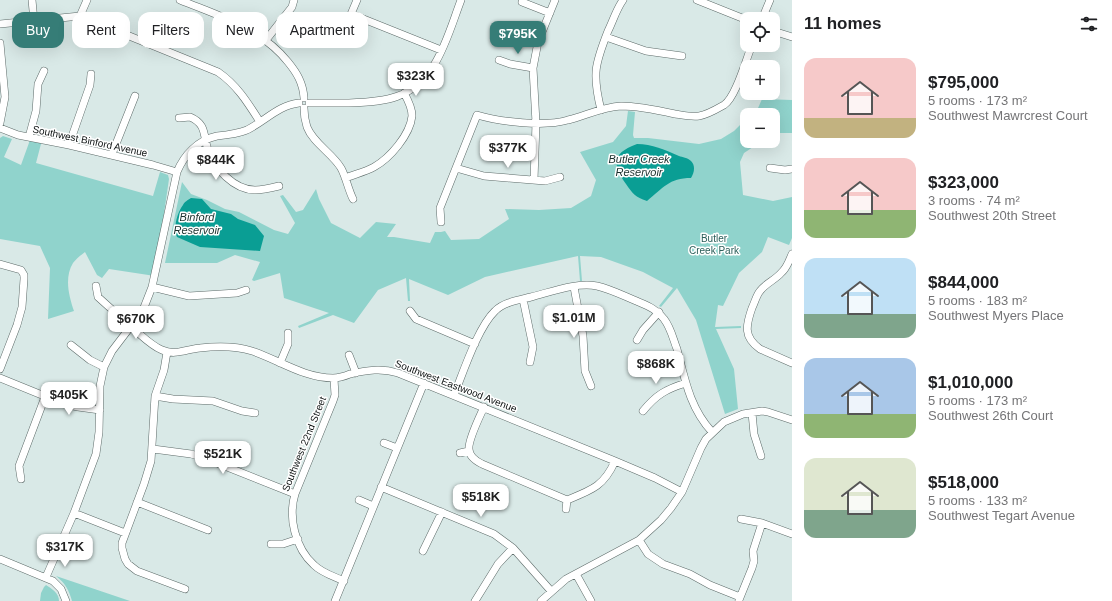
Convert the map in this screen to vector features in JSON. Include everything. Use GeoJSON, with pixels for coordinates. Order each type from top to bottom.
{"type":"FeatureCollection","features":[{"type":"Feature","properties":{"kind":"street"},"geometry":{"type":"LineString","coordinates":[[32,0],[33,12]]}},
{"type":"Feature","properties":{"kind":"street"},"geometry":{"type":"LineString","coordinates":[[82,12],[87,0]]}},
{"type":"Feature","properties":{"kind":"street"},"geometry":{"type":"LineString","coordinates":[[180,0],[212,13]]}},
{"type":"Feature","properties":{"kind":"street"},"geometry":{"type":"LineString","coordinates":[[268,37],[292,7],[294,0]]}},
{"type":"Feature","properties":{"kind":"street"},"geometry":{"type":"LineString","coordinates":[[352,12],[356,0]]}},
{"type":"Feature","properties":{"kind":"street"},"geometry":{"type":"LineString","coordinates":[[48,578],[96,454],[99,439],[100,386],[104,367],[112,351],[132,327],[143,310],[152,288],[177,172],[182,160],[198,144],[213,137],[241,132],[284,107],[304,103],[376,102],[388,100],[404,93],[424,78],[434,66],[462,0]]}},
{"type":"Feature","properties":{"kind":"street"},"geometry":{"type":"LineString","coordinates":[[534,180],[536,123],[533,68],[538,42],[556,0]]}},
{"type":"Feature","properties":{"kind":"street"},"geometry":{"type":"LineString","coordinates":[[601,110],[596,85],[596,68],[600,51],[622,0]]}},
{"type":"Feature","properties":{"kind":"street"},"geometry":{"type":"LineString","coordinates":[[697,0],[705,1],[740,17]]}},
{"type":"Feature","properties":{"kind":"street"},"geometry":{"type":"LineString","coordinates":[[765,12],[770,0]]}},
{"type":"Feature","properties":{"kind":"street"},"geometry":{"type":"LineString","coordinates":[[522,2],[550,13]]}},
{"type":"Feature","properties":{"kind":"street"},"geometry":{"type":"LineString","coordinates":[[368,21],[441,50]]}},
{"type":"Feature","properties":{"kind":"street"},"geometry":{"type":"LineString","coordinates":[[0,24],[12,23]]}},
{"type":"Feature","properties":{"kind":"street"},"geometry":{"type":"LineString","coordinates":[[780,33],[792,37]]}},
{"type":"Feature","properties":{"kind":"street"},"geometry":{"type":"LineString","coordinates":[[130,36],[218,72],[230,81],[242,94],[260,122]]}},
{"type":"Feature","properties":{"kind":"street"},"geometry":{"type":"LineString","coordinates":[[606,36],[646,51],[682,56]]}},
{"type":"Feature","properties":{"kind":"street"},"geometry":{"type":"LineString","coordinates":[[268,42],[294,69],[303,87],[306,122],[310,132],[336,161],[345,178],[348,190],[353,199]]}},
{"type":"Feature","properties":{"kind":"street"},"geometry":{"type":"LineString","coordinates":[[0,43],[5,90],[0,122]]}},
{"type":"Feature","properties":{"kind":"street"},"geometry":{"type":"LineString","coordinates":[[441,222],[440,208],[478,115],[500,120],[536,123],[561,122],[618,106],[632,106],[687,116],[700,116],[725,104],[732,95],[749,52]]}},
{"type":"Feature","properties":{"kind":"street"},"geometry":{"type":"LineString","coordinates":[[499,60],[510,64],[533,68]]}},
{"type":"Feature","properties":{"kind":"street"},"geometry":{"type":"LineString","coordinates":[[29,137],[36,111],[38,84],[44,71]]}},
{"type":"Feature","properties":{"kind":"street"},"geometry":{"type":"LineString","coordinates":[[69,145],[90,85],[91,74]]}},
{"type":"Feature","properties":{"kind":"street"},"geometry":{"type":"LineString","coordinates":[[345,178],[368,170],[380,163],[395,150],[400,143],[412,116],[412,110],[404,93]]}},
{"type":"Feature","properties":{"kind":"street"},"geometry":{"type":"LineString","coordinates":[[112,154],[135,96]]}},
{"type":"Feature","properties":{"kind":"street"},"geometry":{"type":"LineString","coordinates":[[179,118],[190,117],[197,122],[205,132],[208,150],[218,168],[227,178],[245,189],[254,190],[279,186]]}},
{"type":"Feature","properties":{"kind":"street","name":"Southwest Binford Avenue"},"geometry":{"type":"LineString","coordinates":[[0,128],[18,135],[112,154],[177,172]]}},
{"type":"Feature","properties":{"kind":"street"},"geometry":{"type":"LineString","coordinates":[[456,168],[484,176],[534,180],[545,180],[560,177]]}},
{"type":"Feature","properties":{"kind":"street"},"geometry":{"type":"LineString","coordinates":[[770,168],[785,170],[792,169]]}},
{"type":"Feature","properties":{"kind":"street"},"geometry":{"type":"LineString","coordinates":[[792,254],[781,274],[764,286],[760,292],[746,327],[748,335],[755,346],[792,363]]}},
{"type":"Feature","properties":{"kind":"street"},"geometry":{"type":"LineString","coordinates":[[0,264],[21,270],[24,275],[24,279],[22,307],[17,325],[0,369]]}},
{"type":"Feature","properties":{"kind":"street"},"geometry":{"type":"LineString","coordinates":[[96,286],[98,297],[132,327],[158,348],[166,352],[164,370],[155,396],[153,449],[148,474],[122,542],[123,554],[132,568],[137,571],[185,589]]}},
{"type":"Feature","properties":{"kind":"street"},"geometry":{"type":"LineString","coordinates":[[454,395],[475,344],[487,320],[495,310],[508,302],[574,287],[596,286],[606,288],[659,312],[671,330],[692,401],[698,414],[712,432]]}},
{"type":"Feature","properties":{"kind":"street"},"geometry":{"type":"LineString","coordinates":[[574,287],[583,336],[585,371],[591,386]]}},
{"type":"Feature","properties":{"kind":"street"},"geometry":{"type":"LineString","coordinates":[[152,288],[189,296],[237,293],[246,290]]}},
{"type":"Feature","properties":{"kind":"street"},"geometry":{"type":"LineString","coordinates":[[523,299],[533,347],[530,362]]}},
{"type":"Feature","properties":{"kind":"street"},"geometry":{"type":"LineString","coordinates":[[410,311],[416,319],[475,344]]}},
{"type":"Feature","properties":{"kind":"street"},"geometry":{"type":"LineString","coordinates":[[637,340],[643,330],[659,312]]}},
{"type":"Feature","properties":{"kind":"street"},"geometry":{"type":"LineString","coordinates":[[280,363],[288,344],[288,333]]}},
{"type":"Feature","properties":{"kind":"street"},"geometry":{"type":"LineString","coordinates":[[71,345],[90,360],[104,367]]}},
{"type":"Feature","properties":{"kind":"street","name":"Southwest Eastwood Avenue"},"geometry":{"type":"LineString","coordinates":[[166,352],[176,352],[207,347],[240,349],[252,351],[309,374],[334,379],[356,373],[385,370],[398,373],[615,461],[655,478],[682,492]]}},
{"type":"Feature","properties":{"kind":"street"},"geometry":{"type":"LineString","coordinates":[[349,355],[356,373]]}},
{"type":"Feature","properties":{"kind":"street"},"geometry":{"type":"LineString","coordinates":[[0,378],[45,397],[72,406],[100,410]]}},
{"type":"Feature","properties":{"kind":"street","name":"Southwest 22nd Street"},"geometry":{"type":"LineString","coordinates":[[334,379],[335,395],[295,494],[292,503],[292,515],[298,540],[306,556],[322,571],[344,581]]}},
{"type":"Feature","properties":{"kind":"street"},"geometry":{"type":"LineString","coordinates":[[336,601],[373,506],[424,383]]}},
{"type":"Feature","properties":{"kind":"street"},"geometry":{"type":"LineString","coordinates":[[643,411],[661,392],[686,383]]}},
{"type":"Feature","properties":{"kind":"street"},"geometry":{"type":"LineString","coordinates":[[155,396],[173,399],[212,401],[242,411],[255,413]]}},
{"type":"Feature","properties":{"kind":"street"},"geometry":{"type":"LineString","coordinates":[[21,479],[19,466],[45,397]]}},
{"type":"Feature","properties":{"kind":"street"},"geometry":{"type":"LineString","coordinates":[[484,407],[469,444],[469,451],[473,458],[482,464],[567,500],[598,486],[610,473],[615,461]]}},
{"type":"Feature","properties":{"kind":"street"},"geometry":{"type":"LineString","coordinates":[[541,601],[566,579],[639,540],[661,520],[682,492],[701,448],[712,432],[727,420],[744,414],[768,412],[792,420]]}},
{"type":"Feature","properties":{"kind":"street"},"geometry":{"type":"LineString","coordinates":[[752,413],[754,434],[761,456]]}},
{"type":"Feature","properties":{"kind":"street"},"geometry":{"type":"LineString","coordinates":[[384,442],[397,448]]}},
{"type":"Feature","properties":{"kind":"street"},"geometry":{"type":"LineString","coordinates":[[153,449],[202,457],[295,494]]}},
{"type":"Feature","properties":{"kind":"street"},"geometry":{"type":"LineString","coordinates":[[460,453],[469,451]]}},
{"type":"Feature","properties":{"kind":"street"},"geometry":{"type":"LineString","coordinates":[[381,487],[494,534],[513,548],[551,591]]}},
{"type":"Feature","properties":{"kind":"street"},"geometry":{"type":"LineString","coordinates":[[359,500],[373,506]]}},
{"type":"Feature","properties":{"kind":"street"},"geometry":{"type":"LineString","coordinates":[[566,509],[567,500]]}},
{"type":"Feature","properties":{"kind":"street"},"geometry":{"type":"LineString","coordinates":[[137,502],[208,530]]}},
{"type":"Feature","properties":{"kind":"street"},"geometry":{"type":"LineString","coordinates":[[424,551],[442,512]]}},
{"type":"Feature","properties":{"kind":"street"},"geometry":{"type":"LineString","coordinates":[[74,513],[125,533]]}},
{"type":"Feature","properties":{"kind":"street"},"geometry":{"type":"LineString","coordinates":[[741,519],[762,523],[792,534]]}},
{"type":"Feature","properties":{"kind":"street"},"geometry":{"type":"LineString","coordinates":[[639,540],[648,554],[663,564],[690,574],[739,599],[752,568],[754,561],[753,551],[762,523]]}},
{"type":"Feature","properties":{"kind":"street"},"geometry":{"type":"LineString","coordinates":[[271,544],[283,544],[298,540]]}},
{"type":"Feature","properties":{"kind":"street"},"geometry":{"type":"LineString","coordinates":[[475,601],[498,564],[513,548]]}},
{"type":"Feature","properties":{"kind":"street"},"geometry":{"type":"LineString","coordinates":[[0,559],[48,578],[56,583],[61,589],[66,601]]}},
{"type":"Feature","properties":{"kind":"street"},"geometry":{"type":"LineString","coordinates":[[576,574],[591,601]]}},
{"type":"Feature","properties":{"kind":"green space"},"geometry":{"type":"Polygon","coordinates":[[[762,100],[792,100],[792,133],[780,133],[780,108],[758,108],[762,100]]]}},
{"type":"Feature","properties":{"kind":"green space","name":"Butler Creek Park"},"geometry":{"type":"Polygon","coordinates":[[[628,111],[635,112],[634,138],[648,138],[699,144],[721,139],[734,131],[740,125],[740,148],[752,148],[744,153],[740,162],[743,195],[773,201],[792,197],[792,238],[789,245],[768,237],[762,252],[739,273],[723,306],[718,305],[715,327],[741,326],[741,328],[716,329],[734,369],[738,409],[725,414],[696,320],[677,288],[661,307],[659,306],[673,288],[643,272],[601,257],[580,256],[582,281],[580,281],[578,256],[485,277],[448,295],[409,279],[410,301],[408,301],[406,278],[378,290],[354,323],[333,315],[299,328],[298,326],[329,313],[284,298],[280,273],[254,281],[252,280],[260,262],[235,255],[217,263],[165,263],[182,182],[191,194],[225,209],[239,212],[274,230],[288,234],[295,223],[280,196],[283,195],[296,212],[303,210],[316,189],[319,199],[331,223],[360,238],[376,222],[396,224],[387,237],[430,243],[435,232],[445,231],[451,240],[479,239],[509,219],[505,209],[539,210],[571,208],[591,196],[596,180],[580,152],[613,142],[626,126],[628,111]]]}},
{"type":"Feature","properties":{"kind":"green space"},"geometry":{"type":"Polygon","coordinates":[[[3,136],[12,139],[4,157],[21,165],[30,140],[42,140],[36,163],[153,196],[160,172],[168,175],[169,179],[155,276],[109,269],[102,278],[97,275],[85,252],[73,263],[70,269],[68,287],[74,311],[48,319],[50,268],[40,246],[0,239],[0,138],[3,136]]]}},
{"type":"Feature","properties":{"kind":"green space"},"geometry":{"type":"Polygon","coordinates":[[[56,576],[130,601],[72,601],[70,593],[62,581],[56,576]]]}},
{"type":"Feature","properties":{"kind":"green space"},"geometry":{"type":"Polygon","coordinates":[[[46,585],[56,593],[59,601],[40,601],[41,593],[46,585]]]}},
{"type":"Feature","properties":{"kind":"water","name":"Butler Creek Reservoir"},"geometry":{"type":"Polygon","coordinates":[[[637,144],[648,145],[687,158],[693,163],[694,167],[694,172],[691,178],[683,178],[672,182],[662,188],[647,201],[635,195],[621,177],[618,171],[617,160],[623,151],[637,144]]]}},
{"type":"Feature","properties":{"kind":"water","name":"Binford Reservoir"},"geometry":{"type":"Polygon","coordinates":[[[191,198],[202,199],[211,209],[231,214],[238,219],[255,225],[264,236],[260,251],[200,247],[177,237],[175,229],[177,216],[184,203],[191,198]]]}}]}
